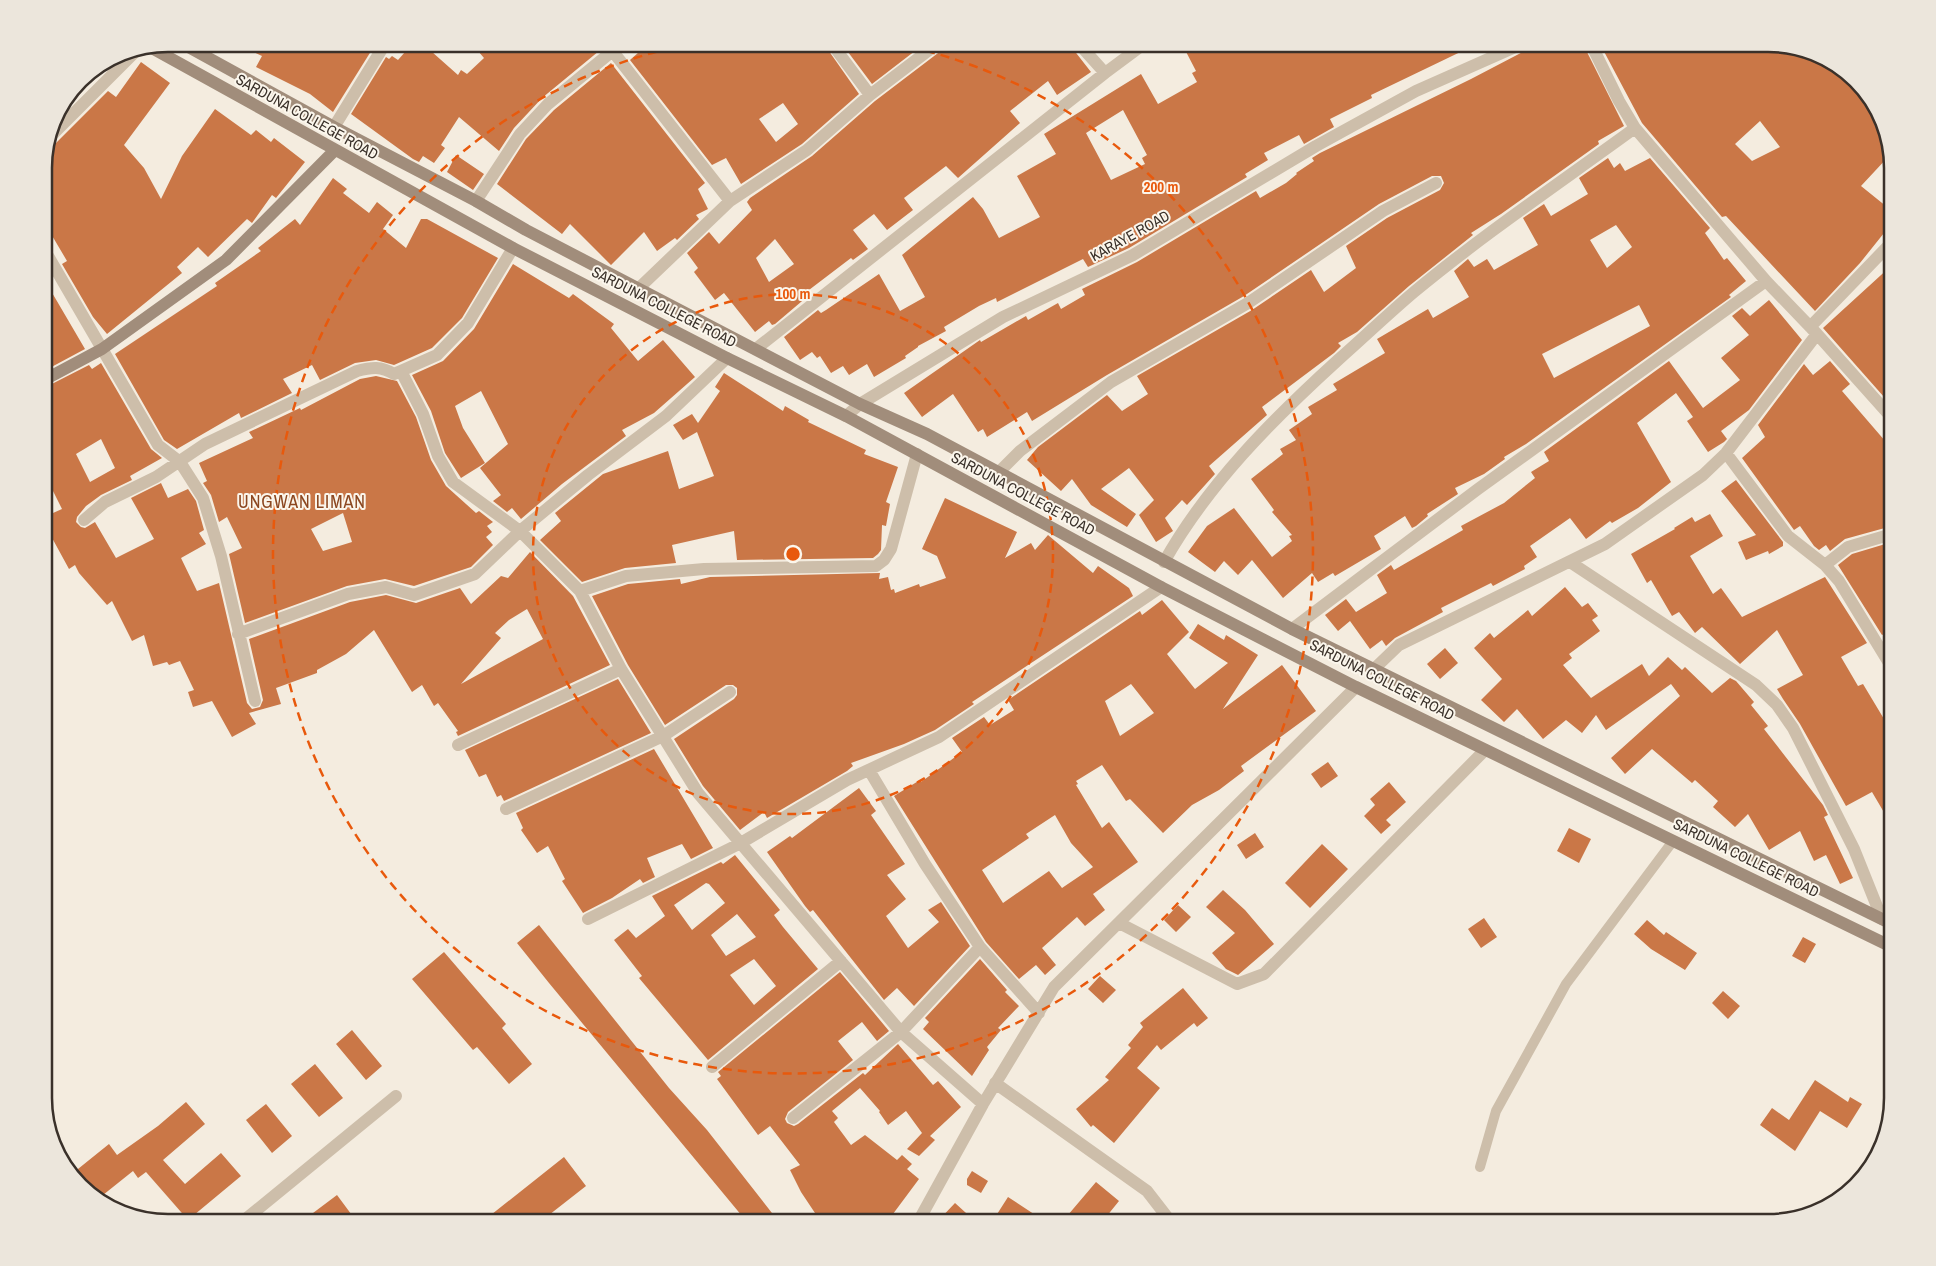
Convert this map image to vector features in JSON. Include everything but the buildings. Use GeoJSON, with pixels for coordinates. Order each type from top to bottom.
{"type":"FeatureCollection","features":[{"type":"Feature","properties":{"kind":"street","name":"SARDUNA COLLEGE ROAD"},"geometry":{"type":"LineString","coordinates":[[198,52],[334,127],[476,201],[526,230],[757,348],[860,404],[927,434],[1292,629],[1884,920]]}},
{"type":"Feature","properties":{"kind":"street"},"geometry":{"type":"LineString","coordinates":[[334,127],[379,52]]}},
{"type":"Feature","properties":{"kind":"street"},"geometry":{"type":"LineString","coordinates":[[476,201],[520,134],[548,104],[607,52]]}},
{"type":"Feature","properties":{"kind":"street"},"geometry":{"type":"LineString","coordinates":[[618,52],[730,201]]}},
{"type":"Feature","properties":{"kind":"street"},"geometry":{"type":"LineString","coordinates":[[838,52],[870,95]]}},
{"type":"Feature","properties":{"kind":"street"},"geometry":{"type":"LineString","coordinates":[[639,288],[730,201],[807,150],[870,95],[926,52]]}},
{"type":"Feature","properties":{"kind":"street"},"geometry":{"type":"LineString","coordinates":[[1087,52],[1105,73]]}},
{"type":"Feature","properties":{"kind":"street"},"geometry":{"type":"LineString","coordinates":[[757,348],[1133,52]]}},
{"type":"Feature","properties":{"kind":"street","name":"KARAYE ROAD"},"geometry":{"type":"LineString","coordinates":[[846,416],[860,404],[1003,317],[1133,255],[1316,146],[1416,91],[1504,52]]}},
{"type":"Feature","properties":{"kind":"street"},"geometry":{"type":"LineString","coordinates":[[1595,52],[1619,101],[1635,128],[1766,281],[1814,330],[1884,407]]}},
{"type":"Feature","properties":{"kind":"street","name":"SARDUNA COLLEGE ROAD"},"geometry":{"type":"LineString","coordinates":[[160,53],[334,151],[513,248],[846,416],[1161,587],[1356,687],[1884,943]]}},
{"type":"Feature","properties":{"kind":"street"},"geometry":{"type":"LineString","coordinates":[[60,127],[127,60]]}},
{"type":"Feature","properties":{"kind":"street"},"geometry":{"type":"LineString","coordinates":[[1164,562],[1185,524],[1240,456],[1308,387],[1414,292],[1635,128]]}},
{"type":"Feature","properties":{"kind":"street"},"geometry":{"type":"LineString","coordinates":[[53,375],[102,349],[226,260],[334,151]]}},
{"type":"Feature","properties":{"kind":"street"},"geometry":{"type":"LineString","coordinates":[[999,472],[1020,451],[1111,382],[1248,303],[1383,211],[1436,183]]}},
{"type":"Feature","properties":{"kind":"street"},"geometry":{"type":"LineString","coordinates":[[84,520],[105,502],[156,477],[205,444],[357,370],[372,367],[385,368],[394,374],[437,355],[468,323],[513,248]]}},
{"type":"Feature","properties":{"kind":"street"},"geometry":{"type":"LineString","coordinates":[[1374,669],[1399,645],[1604,544],[1703,475],[1726,453],[1814,330],[1884,251]]}},
{"type":"Feature","properties":{"kind":"street"},"geometry":{"type":"LineString","coordinates":[[53,265],[158,445],[167,455],[180,462],[203,498],[221,556],[255,701]]}},
{"type":"Feature","properties":{"kind":"street"},"geometry":{"type":"LineString","coordinates":[[1292,629],[1478,489],[1766,281]]}},
{"type":"Feature","properties":{"kind":"street"},"geometry":{"type":"LineString","coordinates":[[238,634],[348,594],[386,587],[414,594],[475,574],[520,532],[588,475],[666,416],[728,358]]}},
{"type":"Feature","properties":{"kind":"street"},"geometry":{"type":"LineString","coordinates":[[401,371],[423,414],[438,456],[454,482],[520,532],[580,591],[621,669],[698,793],[901,1032],[983,1104]]}},
{"type":"Feature","properties":{"kind":"street"},"geometry":{"type":"LineString","coordinates":[[1726,453],[1788,536],[1825,565],[1839,581],[1884,655]]}},
{"type":"Feature","properties":{"kind":"street"},"geometry":{"type":"LineString","coordinates":[[580,591],[626,576],[704,568],[876,566],[884,560],[891,549],[917,454]]}},
{"type":"Feature","properties":{"kind":"street"},"geometry":{"type":"LineString","coordinates":[[1047,525],[1061,506]]}},
{"type":"Feature","properties":{"kind":"street"},"geometry":{"type":"LineString","coordinates":[[1825,565],[1848,547],[1884,536]]}},
{"type":"Feature","properties":{"kind":"street"},"geometry":{"type":"LineString","coordinates":[[1570,562],[1756,685],[1777,705],[1793,728],[1854,849],[1884,914]]}},
{"type":"Feature","properties":{"kind":"street"},"geometry":{"type":"LineString","coordinates":[[588,918],[740,844],[847,780],[940,736],[1161,587]]}},
{"type":"Feature","properties":{"kind":"street"},"geometry":{"type":"LineString","coordinates":[[458,745],[621,669]]}},
{"type":"Feature","properties":{"kind":"street"},"geometry":{"type":"LineString","coordinates":[[922,1214],[983,1104],[1054,987],[1356,687]]}},
{"type":"Feature","properties":{"kind":"street"},"geometry":{"type":"LineString","coordinates":[[506,809],[663,736],[730,692]]}},
{"type":"Feature","properties":{"kind":"street"},"geometry":{"type":"LineString","coordinates":[[1119,923],[1237,984],[1264,974],[1485,750]]}},
{"type":"Feature","properties":{"kind":"street"},"geometry":{"type":"LineString","coordinates":[[870,770],[925,864],[980,947],[1039,1013]]}},
{"type":"Feature","properties":{"kind":"street"},"geometry":{"type":"LineString","coordinates":[[794,1118],[901,1032],[980,947]]}},
{"type":"Feature","properties":{"kind":"street"},"geometry":{"type":"LineString","coordinates":[[712,1067],[841,961]]}},
{"type":"Feature","properties":{"kind":"street"},"geometry":{"type":"LineString","coordinates":[[996,1083],[1147,1191],[1165,1214]]}},
{"type":"Feature","properties":{"kind":"street"},"geometry":{"type":"LineString","coordinates":[[252,1214],[396,1096]]}},
{"type":"Feature","properties":{"kind":"lane"},"geometry":{"type":"LineString","coordinates":[[1480,1167],[1496,1111],[1566,984],[1673,841]]}},
{"type":"Feature","properties":{"kind":"district","name":"UNGWAN LIMAN"},"geometry":{"type":"Point","coordinates":[302,502]}}]}
